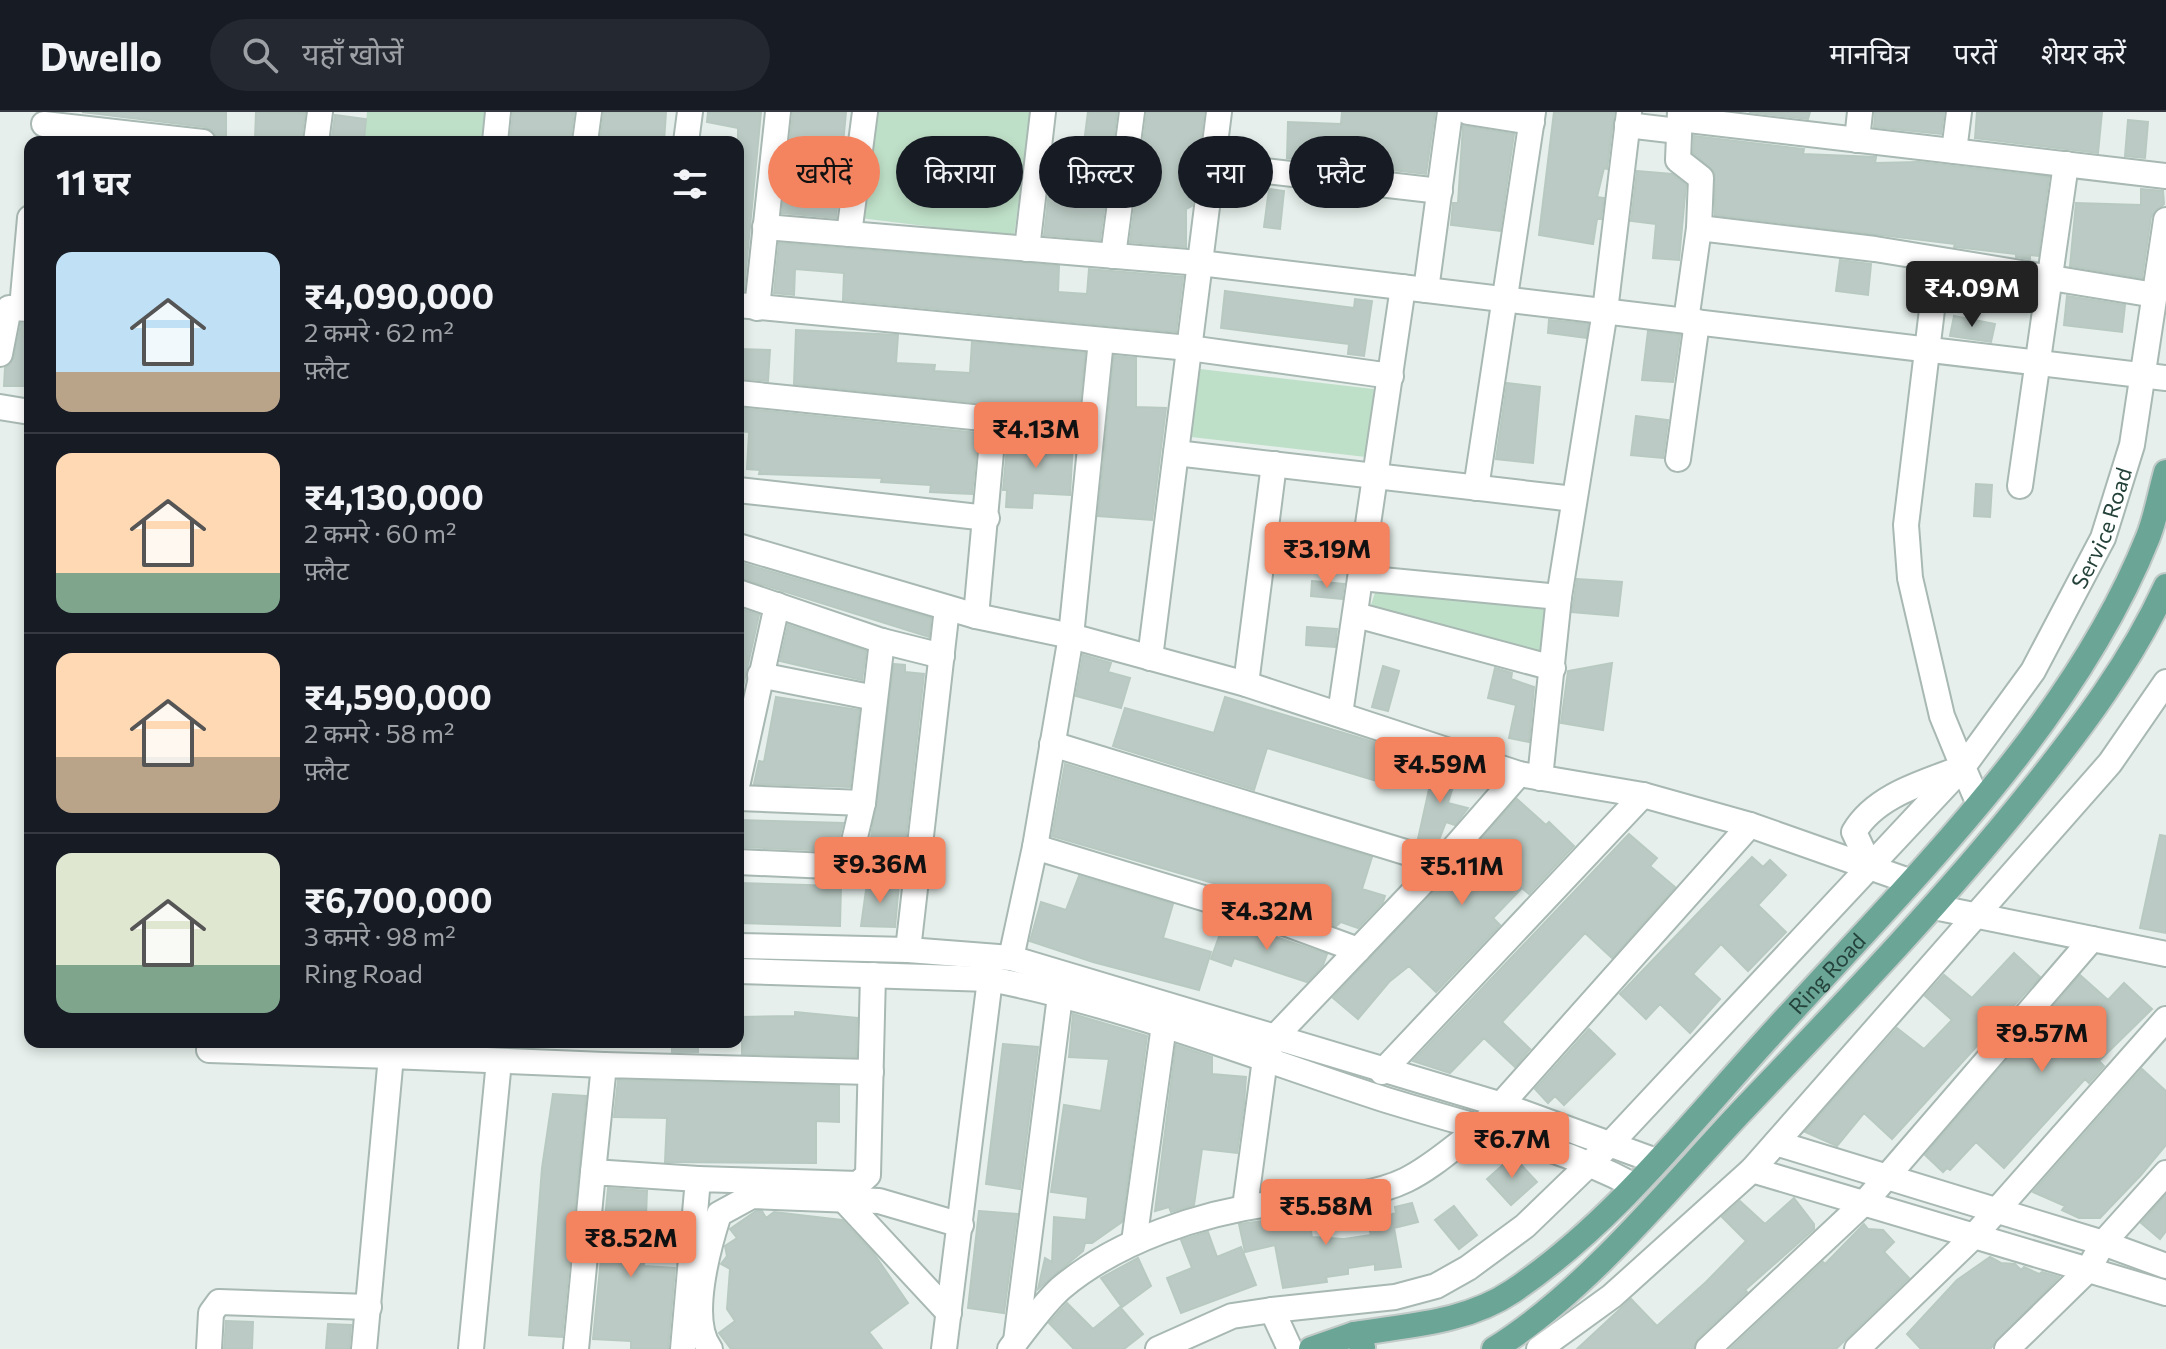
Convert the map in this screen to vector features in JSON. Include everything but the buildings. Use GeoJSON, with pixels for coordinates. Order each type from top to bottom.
{"type":"FeatureCollection","features":[{"type":"Feature","properties":{"kind":"main road","name":"Ring Road"},"geometry":{"type":"LineString","coordinates":[[1311,1349],[1359,1342],[1463,1316],[1511,1293],[1578,1243],[1909,881],[2052,713],[2099,635],[2149,536],[2166,472]]}},
{"type":"Feature","properties":{"kind":"main road","name":"Ring Road"},"geometry":{"type":"LineString","coordinates":[[1494,1349],[1515,1336],[1604,1258],[1934,907],[2084,724],[2142,638],[2166,586]]}},
{"type":"Feature","properties":{"kind":"main road"},"geometry":{"type":"LineString","coordinates":[[1978,802],[2005,823]]}},
{"type":"Feature","properties":{"kind":"street"},"geometry":{"type":"LineString","coordinates":[[317,136],[320,112]]}},
{"type":"Feature","properties":{"kind":"street"},"geometry":{"type":"LineString","coordinates":[[496,136],[498,112]]}},
{"type":"Feature","properties":{"kind":"street"},"geometry":{"type":"LineString","coordinates":[[586,136],[589,112]]}},
{"type":"Feature","properties":{"kind":"street"},"geometry":{"type":"LineString","coordinates":[[687,136],[690,112]]}},
{"type":"Feature","properties":{"kind":"street"},"geometry":{"type":"LineString","coordinates":[[778,112],[765,227],[748,306],[1189,348],[1391,376]]}},
{"type":"Feature","properties":{"kind":"street"},"geometry":{"type":"LineString","coordinates":[[849,234],[865,112]]}},
{"type":"Feature","properties":{"kind":"street"},"geometry":{"type":"LineString","coordinates":[[1027,249],[1043,112]]}},
{"type":"Feature","properties":{"kind":"street"},"geometry":{"type":"LineString","coordinates":[[1113,256],[1132,112]]}},
{"type":"Feature","properties":{"kind":"street"},"geometry":{"type":"LineString","coordinates":[[1216,136],[1219,112]]}},
{"type":"Feature","properties":{"kind":"street"},"geometry":{"type":"LineString","coordinates":[[1340,714],[1391,376],[1440,191],[1450,112]]}},
{"type":"Feature","properties":{"kind":"street"},"geometry":{"type":"LineString","coordinates":[[1468,112],[1533,117],[1476,488]]}},
{"type":"Feature","properties":{"kind":"street"},"geometry":{"type":"LineString","coordinates":[[1857,140],[1860,112]]}},
{"type":"Feature","properties":{"kind":"street"},"geometry":{"type":"LineString","coordinates":[[1954,151],[1959,112]]}},
{"type":"Feature","properties":{"kind":"street"},"geometry":{"type":"LineString","coordinates":[[1245,1207],[1270,1049],[1358,950],[1530,776],[1553,668],[1559,597],[1605,311],[1628,118],[1857,140],[2166,176]]}},
{"type":"Feature","properties":{"kind":"street"},"geometry":{"type":"LineString","coordinates":[[1678,459],[1692,321],[1701,178],[1678,160],[1679,121]]}},
{"type":"Feature","properties":{"kind":"street"},"geometry":{"type":"LineString","coordinates":[[43,126],[143,136]]}},
{"type":"Feature","properties":{"kind":"street"},"geometry":{"type":"LineString","coordinates":[[2020,486],[2047,279],[2066,164]]}},
{"type":"Feature","properties":{"kind":"street"},"geometry":{"type":"LineString","coordinates":[[1273,172],[1440,191]]}},
{"type":"Feature","properties":{"kind":"street"},"geometry":{"type":"LineString","coordinates":[[1150,658],[1207,208]]}},
{"type":"Feature","properties":{"kind":"street","name":"Service Road"},"geometry":{"type":"LineString","coordinates":[[1158,1349],[1232,1316],[1395,1297],[1436,1286],[1468,1268],[1525,1226],[1612,1142],[1963,767],[2033,671],[2103,538],[2154,376],[2155,295],[2166,220]]}},
{"type":"Feature","properties":{"kind":"street"},"geometry":{"type":"LineString","coordinates":[[765,227],[1200,263],[2154,376]]}},
{"type":"Feature","properties":{"kind":"street"},"geometry":{"type":"LineString","coordinates":[[1699,228],[1938,260],[2155,295]]}},
{"type":"Feature","properties":{"kind":"street"},"geometry":{"type":"LineString","coordinates":[[1938,260],[1906,525],[1910,578],[1942,716],[1978,802]]}},
{"type":"Feature","properties":{"kind":"street"},"geometry":{"type":"LineString","coordinates":[[0,354],[9,308],[24,308]]}},
{"type":"Feature","properties":{"kind":"street"},"geometry":{"type":"LineString","coordinates":[[1011,958],[1035,847],[1071,636],[1101,340]]}},
{"type":"Feature","properties":{"kind":"street"},"geometry":{"type":"LineString","coordinates":[[744,394],[1090,429]]}},
{"type":"Feature","properties":{"kind":"street"},"geometry":{"type":"LineString","coordinates":[[0,407],[24,411]]}},
{"type":"Feature","properties":{"kind":"street"},"geometry":{"type":"LineString","coordinates":[[976,616],[994,419]]}},
{"type":"Feature","properties":{"kind":"street"},"geometry":{"type":"LineString","coordinates":[[1176,453],[1574,499]]}},
{"type":"Feature","properties":{"kind":"street"},"geometry":{"type":"LineString","coordinates":[[1246,684],[1274,464]]}},
{"type":"Feature","properties":{"kind":"street"},"geometry":{"type":"LineString","coordinates":[[744,491],[987,518]]}},
{"type":"Feature","properties":{"kind":"street"},"geometry":{"type":"LineString","coordinates":[[744,548],[976,616],[1071,636],[1246,684],[1530,776],[1643,795],[1750,825],[1909,881]]}},
{"type":"Feature","properties":{"kind":"street"},"geometry":{"type":"LineString","coordinates":[[1361,578],[1559,597]]}},
{"type":"Feature","properties":{"kind":"street"},"geometry":{"type":"LineString","coordinates":[[744,594],[882,641],[942,656]]}},
{"type":"Feature","properties":{"kind":"street"},"geometry":{"type":"LineString","coordinates":[[744,753],[777,605]]}},
{"type":"Feature","properties":{"kind":"street"},"geometry":{"type":"LineString","coordinates":[[898,976],[917,870],[947,608]]}},
{"type":"Feature","properties":{"kind":"street"},"geometry":{"type":"LineString","coordinates":[[1356,615],[1553,668]]}},
{"type":"Feature","properties":{"kind":"street"},"geometry":{"type":"LineString","coordinates":[[848,867],[863,803],[882,641]]}},
{"type":"Feature","properties":{"kind":"street"},"geometry":{"type":"LineString","coordinates":[[760,675],[875,698]]}},
{"type":"Feature","properties":{"kind":"street"},"geometry":{"type":"LineString","coordinates":[[1539,1349],[1612,1296],[1752,1170],[2110,763],[2166,682]]}},
{"type":"Feature","properties":{"kind":"street"},"geometry":{"type":"LineString","coordinates":[[1052,744],[1441,863]]}},
{"type":"Feature","properties":{"kind":"street"},"geometry":{"type":"LineString","coordinates":[[1871,868],[1854,832],[1862,818],[1905,789],[1963,767]]}},
{"type":"Feature","properties":{"kind":"street"},"geometry":{"type":"LineString","coordinates":[[1382,1072],[1643,795]]}},
{"type":"Feature","properties":{"kind":"street"},"geometry":{"type":"LineString","coordinates":[[744,798],[863,803]]}},
{"type":"Feature","properties":{"kind":"street"},"geometry":{"type":"LineString","coordinates":[[1013,1345],[1060,1290],[1104,1258],[1134,1242],[1245,1207],[1372,1191],[1406,1180],[1481,1127],[1750,825]]}},
{"type":"Feature","properties":{"kind":"street"},"geometry":{"type":"LineString","coordinates":[[1035,847],[1279,921],[1358,950]]}},
{"type":"Feature","properties":{"kind":"street"},"geometry":{"type":"LineString","coordinates":[[744,862],[917,870]]}},
{"type":"Feature","properties":{"kind":"street"},"geometry":{"type":"LineString","coordinates":[[1934,907],[2166,954]]}},
{"type":"Feature","properties":{"kind":"street"},"geometry":{"type":"LineString","coordinates":[[1708,1349],[1865,1202],[2092,939]]}},
{"type":"Feature","properties":{"kind":"street"},"geometry":{"type":"LineString","coordinates":[[744,946],[904,950],[1011,958],[1590,1164],[1633,1185]]}},
{"type":"Feature","properties":{"kind":"street"},"geometry":{"type":"LineString","coordinates":[[744,971],[990,979],[1164,1025],[1382,1072],[1502,1105],[1612,1142],[1656,1161]]}},
{"type":"Feature","properties":{"kind":"street"},"geometry":{"type":"LineString","coordinates":[[593,1172],[698,1179],[858,1184],[864,1181],[868,1175],[873,975]]}},
{"type":"Feature","properties":{"kind":"street"},"geometry":{"type":"LineString","coordinates":[[944,1349],[990,979]]}},
{"type":"Feature","properties":{"kind":"street"},"geometry":{"type":"LineString","coordinates":[[1013,1345],[1060,996]]}},
{"type":"Feature","properties":{"kind":"street"},"geometry":{"type":"LineString","coordinates":[[1857,1349],[1974,1236],[2166,1019]]}},
{"type":"Feature","properties":{"kind":"street"},"geometry":{"type":"LineString","coordinates":[[1134,1242],[1164,1025]]}},
{"type":"Feature","properties":{"kind":"street"},"geometry":{"type":"LineString","coordinates":[[209,1050],[392,1049],[499,1061],[871,1072]]}},
{"type":"Feature","properties":{"kind":"street"},"geometry":{"type":"LineString","coordinates":[[364,1349],[392,1049]]}},
{"type":"Feature","properties":{"kind":"street"},"geometry":{"type":"LineString","coordinates":[[471,1349],[499,1061]]}},
{"type":"Feature","properties":{"kind":"street"},"geometry":{"type":"LineString","coordinates":[[576,1349],[604,1065]]}},
{"type":"Feature","properties":{"kind":"street"},"geometry":{"type":"LineString","coordinates":[[1776,1143],[2103,1243],[2166,1266]]}},
{"type":"Feature","properties":{"kind":"street"},"geometry":{"type":"LineString","coordinates":[[1752,1170],[2166,1293]]}},
{"type":"Feature","properties":{"kind":"street"},"geometry":{"type":"LineString","coordinates":[[2007,1349],[2088,1270],[2103,1243],[2166,1173]]}},
{"type":"Feature","properties":{"kind":"street"},"geometry":{"type":"LineString","coordinates":[[683,1349],[698,1179]]}},
{"type":"Feature","properties":{"kind":"street"},"geometry":{"type":"LineString","coordinates":[[710,1349],[703,1339],[700,1304],[719,1214],[752,1196],[879,1201],[961,1225]]}},
{"type":"Feature","properties":{"kind":"street"},"geometry":{"type":"LineString","coordinates":[[844,1200],[949,1313]]}},
{"type":"Feature","properties":{"kind":"street"},"geometry":{"type":"LineString","coordinates":[[209,1349],[211,1313],[219,1302],[369,1307]]}},
{"type":"Feature","properties":{"kind":"street"},"geometry":{"type":"LineString","coordinates":[[1272,1310],[1290,1349]]}},
{"type":"Feature","properties":{"kind":"green space"},"geometry":{"type":"Polygon","coordinates":[[[367,112],[485,112],[483,136],[365,136],[367,112]]]}},
{"type":"Feature","properties":{"kind":"green space"},"geometry":{"type":"Polygon","coordinates":[[[873,112],[1030,112],[1023,167],[1023,136],[896,136],[896,208],[1018,208],[1014,237],[860,218],[861,208],[880,208],[880,136],[870,136],[873,112]]]}},
{"type":"Feature","properties":{"kind":"green space"},"geometry":{"type":"Polygon","coordinates":[[[1200,369],[1374,389],[1366,457],[1191,437],[1200,369]]]}},
{"type":"Feature","properties":{"kind":"green space"},"geometry":{"type":"Polygon","coordinates":[[[1377,586],[1549,606],[1544,655],[1371,605],[1377,586]]]}}]}
